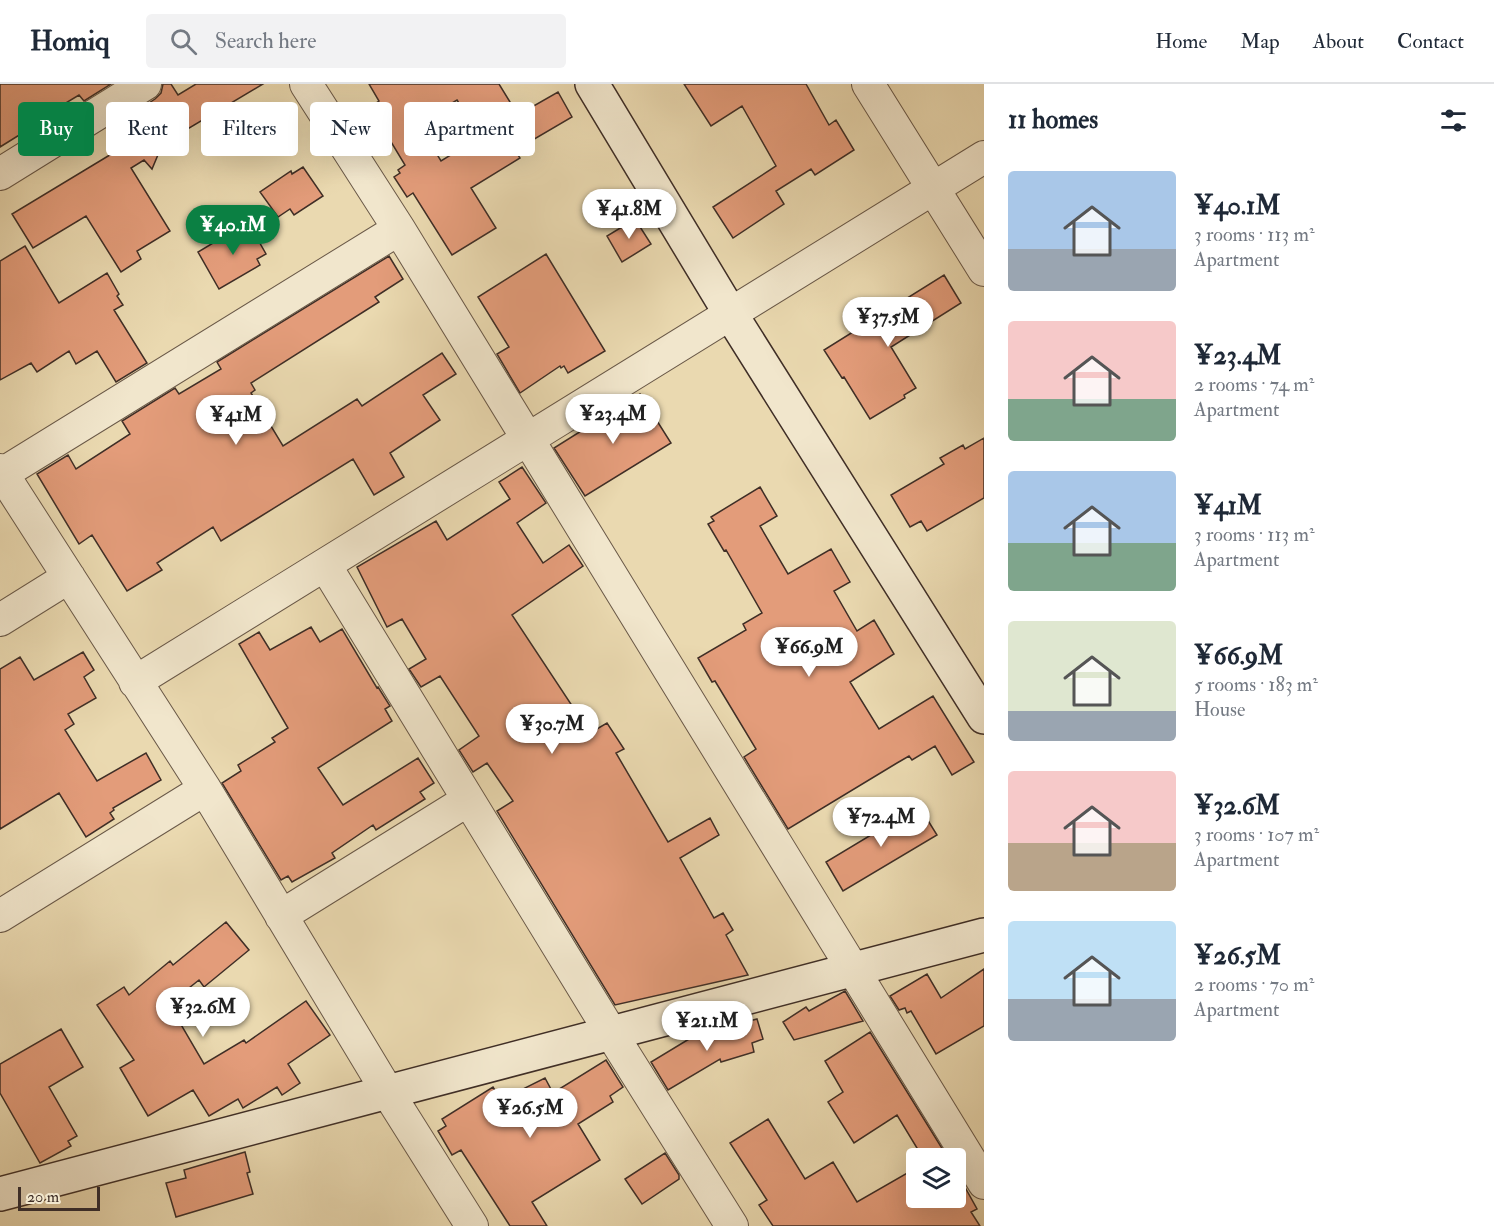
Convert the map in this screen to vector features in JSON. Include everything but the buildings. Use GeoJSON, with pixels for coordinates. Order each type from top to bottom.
{"type":"FeatureCollection","features":[{"type":"Feature","properties":{"kind":"street"},"geometry":{"type":"LineString","coordinates":[[0,174],[145,84]]}},
{"type":"Feature","properties":{"kind":"street"},"geometry":{"type":"LineString","coordinates":[[306,84],[529,438],[984,1183]]}},
{"type":"Feature","properties":{"kind":"street"},"geometry":{"type":"LineString","coordinates":[[592,84],[730,314],[984,717]]}},
{"type":"Feature","properties":{"kind":"street"},"geometry":{"type":"LineString","coordinates":[[868,84],[984,270]]}},
{"type":"Feature","properties":{"kind":"street"},"geometry":{"type":"LineString","coordinates":[[135,682],[984,158]]}},
{"type":"Feature","properties":{"kind":"street"},"geometry":{"type":"LineString","coordinates":[[399,229],[1,472],[205,789],[387,1091],[472,1226]]}},
{"type":"Feature","properties":{"kind":"street"},"geometry":{"type":"LineString","coordinates":[[325,565],[611,1033],[732,1226]]}},
{"type":"Feature","properties":{"kind":"street"},"geometry":{"type":"LineString","coordinates":[[0,620],[69,577]]}},
{"type":"Feature","properties":{"kind":"street"},"geometry":{"type":"LineString","coordinates":[[0,916],[205,789]]}},
{"type":"Feature","properties":{"kind":"street"},"geometry":{"type":"LineString","coordinates":[[282,916],[468,800]]}},
{"type":"Feature","properties":{"kind":"street"},"geometry":{"type":"LineString","coordinates":[[0,1194],[984,936]]}}]}
